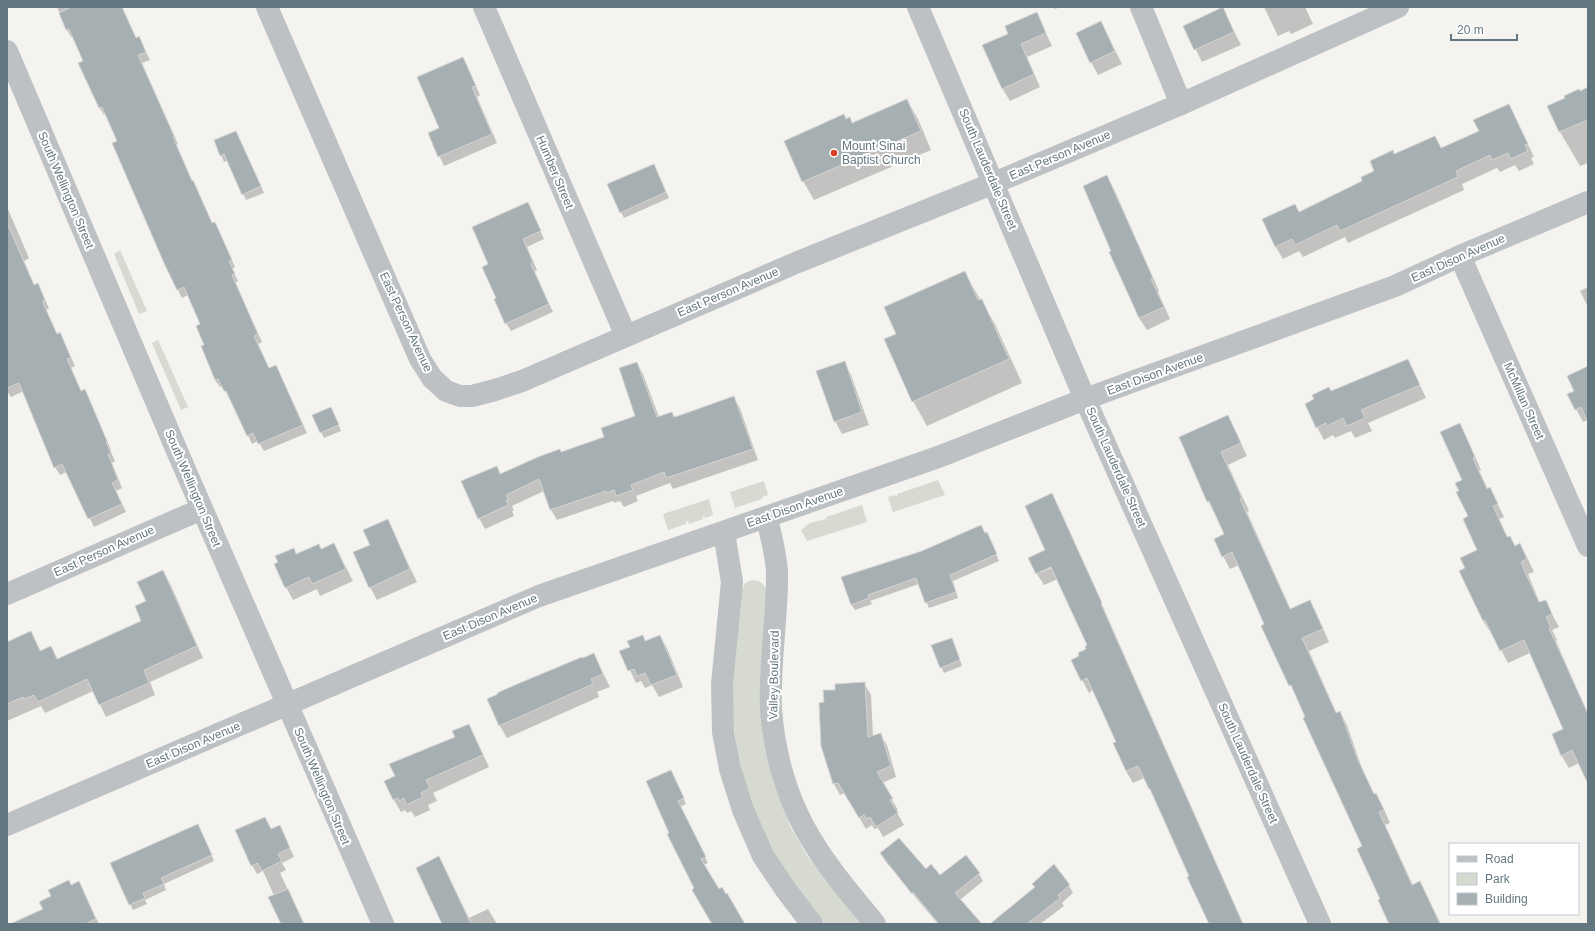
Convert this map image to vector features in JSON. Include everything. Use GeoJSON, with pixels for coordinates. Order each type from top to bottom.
{"type":"FeatureCollection","features":[{"type":"Feature","properties":{"kind":"street","name":"East Person Avenue"},"geometry":{"type":"LineString","coordinates":[[267,7],[413,344],[432,378],[446,391],[460,396],[472,396],[522,381],[798,262],[994,183],[1181,104],[1376,11],[1398,7]]}},
{"type":"Feature","properties":{"kind":"street","name":"Humber Street"},"geometry":{"type":"LineString","coordinates":[[484,7],[626,336]]}},
{"type":"Feature","properties":{"kind":"street","name":"South Lauderdale Street"},"geometry":{"type":"LineString","coordinates":[[918,7],[1085,399],[1320,924]]}},
{"type":"Feature","properties":{"kind":"street"},"geometry":{"type":"LineString","coordinates":[[1141,7],[1181,104]]}},
{"type":"Feature","properties":{"kind":"street","name":"South Wellington Street"},"geometry":{"type":"LineString","coordinates":[[7,51],[202,509],[383,924]]}},
{"type":"Feature","properties":{"kind":"street","name":"East Dison Avenue"},"geometry":{"type":"LineString","coordinates":[[7,825],[539,596],[941,456],[1085,399],[1395,286],[1460,256],[1588,202]]}},
{"type":"Feature","properties":{"kind":"street","name":"McMillan Street"},"geometry":{"type":"LineString","coordinates":[[1460,256],[1588,546]]}},
{"type":"Feature","properties":{"kind":"street","name":"East Person Avenue"},"geometry":{"type":"LineString","coordinates":[[7,594],[202,509]]}},
{"type":"Feature","properties":{"kind":"street","name":"Valley Boulevard"},"geometry":{"type":"LineString","coordinates":[[767,517],[778,575],[772,653],[771,710],[778,759],[791,801],[816,848],[875,924]]}},
{"type":"Feature","properties":{"kind":"street"},"geometry":{"type":"LineString","coordinates":[[724,532],[732,582],[722,684],[723,732],[730,769],[743,810],[763,856],[786,890],[812,924]]}},
{"type":"Feature","properties":{"kind":"green space"},"geometry":{"type":"Polygon","coordinates":[[[120,250],[147,311],[139,314],[114,254],[120,250]]]}},
{"type":"Feature","properties":{"kind":"green space"},"geometry":{"type":"Polygon","coordinates":[[[158,340],[188,407],[181,410],[152,343],[158,340]]]}},
{"type":"Feature","properties":{"kind":"green space"},"geometry":{"type":"Polygon","coordinates":[[[938,480],[945,495],[893,512],[888,497],[895,495],[897,496],[897,494],[938,480]]]}},
{"type":"Feature","properties":{"kind":"green space"},"geometry":{"type":"Polygon","coordinates":[[[764,481],[768,495],[762,497],[762,499],[735,508],[730,492],[764,481]]]}},
{"type":"Feature","properties":{"kind":"green space"},"geometry":{"type":"Polygon","coordinates":[[[709,499],[713,515],[705,518],[704,516],[702,517],[703,519],[689,524],[688,521],[686,524],[668,530],[663,514],[709,499]]]}},
{"type":"Feature","properties":{"kind":"green space"},"geometry":{"type":"Polygon","coordinates":[[[862,505],[867,522],[807,541],[801,530],[810,523],[826,519],[826,517],[862,505]]]}},
{"type":"Feature","properties":{"kind":"green space"},"geometry":{"type":"Polygon","coordinates":[[[752,580],[760,582],[768,591],[764,740],[774,785],[790,826],[808,857],[861,924],[825,924],[776,858],[759,825],[752,806],[741,767],[734,729],[733,682],[740,595],[745,583],[752,580]]]}},
{"type":"Feature","properties":{"kind":"building"},"geometry":{"type":"Polygon","coordinates":[[[71,7],[122,7],[136,38],[139,36],[146,52],[138,55],[192,181],[193,180],[212,223],[215,222],[232,260],[229,261],[235,274],[232,275],[258,334],[254,336],[269,368],[276,365],[303,425],[258,444],[253,433],[247,436],[226,391],[224,391],[218,379],[215,380],[201,346],[204,345],[196,326],[200,324],[184,287],[177,290],[164,263],[112,143],[117,141],[102,107],[99,108],[78,63],[83,61],[69,29],[66,30],[59,13],[71,7]]]}},
{"type":"Feature","properties":{"kind":"building"},"geometry":{"type":"Polygon","coordinates":[[[1223,7],[1234,32],[1194,50],[1183,26],[1223,7]]]}},
{"type":"Feature","properties":{"kind":"building"},"geometry":{"type":"Polygon","coordinates":[[[1037,12],[1046,33],[1021,44],[1034,74],[1002,89],[982,45],[1008,34],[1005,26],[1037,12]]]}},
{"type":"Feature","properties":{"kind":"building"},"geometry":{"type":"Polygon","coordinates":[[[1101,21],[1115,51],[1090,63],[1076,33],[1101,21]]]}},
{"type":"Feature","properties":{"kind":"building"},"geometry":{"type":"Polygon","coordinates":[[[463,57],[476,86],[472,87],[492,134],[438,157],[428,133],[439,128],[417,77],[463,57]]]}},
{"type":"Feature","properties":{"kind":"building"},"geometry":{"type":"Polygon","coordinates":[[[1588,87],[1588,120],[1559,132],[1547,106],[1565,98],[1564,96],[1579,89],[1580,91],[1588,87]]]}},
{"type":"Feature","properties":{"kind":"building"},"geometry":{"type":"Polygon","coordinates":[[[907,99],[921,131],[802,182],[784,141],[844,114],[846,119],[850,117],[852,123],[907,99]]]}},
{"type":"Feature","properties":{"kind":"building"},"geometry":{"type":"Polygon","coordinates":[[[1509,104],[1528,144],[1525,145],[1528,151],[1511,159],[1508,153],[1492,160],[1490,155],[1456,171],[1458,177],[1340,231],[1337,225],[1295,245],[1292,239],[1275,247],[1262,219],[1295,204],[1299,212],[1362,181],[1361,177],[1374,171],[1370,161],[1393,150],[1394,154],[1435,136],[1441,148],[1479,131],[1473,120],[1509,104]]]}},
{"type":"Feature","properties":{"kind":"building"},"geometry":{"type":"Polygon","coordinates":[[[236,131],[261,186],[242,195],[224,154],[220,156],[214,140],[236,131]]]}},
{"type":"Feature","properties":{"kind":"building"},"geometry":{"type":"Polygon","coordinates":[[[654,164],[666,192],[620,213],[607,184],[654,164]]]}},
{"type":"Feature","properties":{"kind":"building"},"geometry":{"type":"Polygon","coordinates":[[[1107,175],[1153,278],[1151,279],[1164,307],[1139,318],[1109,252],[1111,251],[1083,186],[1107,175]]]}},
{"type":"Feature","properties":{"kind":"building"},"geometry":{"type":"Polygon","coordinates":[[[528,202],[541,231],[523,239],[533,262],[531,264],[549,304],[505,324],[494,299],[496,298],[482,267],[488,264],[472,227],[528,202]]]}},
{"type":"Feature","properties":{"kind":"building"},"geometry":{"type":"Polygon","coordinates":[[[7,223],[34,285],[38,283],[45,300],[43,303],[57,334],[60,332],[71,358],[67,359],[81,391],[85,389],[111,453],[108,454],[118,480],[112,483],[122,504],[88,519],[62,464],[54,468],[19,383],[7,388],[7,223]]]}},
{"type":"Feature","properties":{"kind":"building"},"geometry":{"type":"Polygon","coordinates":[[[965,271],[978,300],[982,299],[1009,359],[912,402],[884,339],[896,334],[884,307],[965,271]]]}},
{"type":"Feature","properties":{"kind":"building"},"geometry":{"type":"Polygon","coordinates":[[[1408,359],[1420,385],[1361,410],[1365,418],[1347,426],[1343,418],[1327,426],[1326,423],[1316,428],[1305,404],[1314,399],[1312,395],[1329,387],[1331,391],[1408,359]]]}},
{"type":"Feature","properties":{"kind":"building"},"geometry":{"type":"Polygon","coordinates":[[[845,361],[862,412],[834,422],[816,371],[845,361]]]}},
{"type":"Feature","properties":{"kind":"building"},"geometry":{"type":"Polygon","coordinates":[[[637,362],[657,417],[672,412],[674,417],[678,416],[734,396],[753,449],[666,478],[664,472],[631,485],[633,490],[616,496],[614,490],[607,493],[606,491],[550,510],[539,479],[506,495],[509,500],[506,500],[508,505],[478,519],[461,481],[497,466],[500,474],[560,449],[561,452],[604,437],[601,428],[635,416],[619,368],[637,362]]]}},
{"type":"Feature","properties":{"kind":"building"},"geometry":{"type":"Polygon","coordinates":[[[1588,366],[1588,423],[1581,407],[1575,410],[1567,394],[1574,391],[1567,376],[1588,366]]]}},
{"type":"Feature","properties":{"kind":"building"},"geometry":{"type":"Polygon","coordinates":[[[331,407],[339,425],[320,433],[312,415],[331,407]]]}},
{"type":"Feature","properties":{"kind":"building"},"geometry":{"type":"Polygon","coordinates":[[[1228,415],[1241,443],[1221,452],[1242,498],[1240,499],[1290,609],[1310,600],[1323,629],[1302,638],[1336,713],[1340,711],[1358,760],[1374,794],[1376,793],[1384,810],[1379,812],[1412,885],[1420,881],[1440,924],[1389,924],[1378,900],[1380,899],[1357,849],[1362,846],[1303,718],[1305,717],[1291,685],[1289,686],[1261,626],[1264,624],[1232,552],[1222,557],[1214,539],[1224,534],[1209,501],[1207,502],[1179,437],[1228,415]]]}},
{"type":"Feature","properties":{"kind":"building"},"geometry":{"type":"Polygon","coordinates":[[[1460,423],[1475,457],[1473,458],[1487,489],[1490,487],[1498,504],[1493,506],[1507,537],[1510,536],[1515,546],[1520,543],[1527,559],[1521,562],[1525,572],[1539,602],[1546,600],[1552,614],[1546,617],[1551,627],[1549,628],[1588,714],[1588,784],[1572,750],[1561,756],[1552,734],[1563,729],[1524,640],[1500,651],[1485,620],[1483,621],[1459,571],[1465,568],[1460,558],[1477,550],[1463,519],[1468,516],[1456,492],[1459,491],[1455,483],[1462,480],[1440,432],[1460,423]]]}},
{"type":"Feature","properties":{"kind":"building"},"geometry":{"type":"Polygon","coordinates":[[[1052,493],[1243,924],[1209,924],[1187,877],[1189,876],[1150,789],[1138,766],[1126,771],[1113,743],[1116,742],[1087,678],[1081,681],[1071,660],[1079,656],[1078,653],[1086,649],[1085,646],[1087,645],[1051,567],[1036,574],[1028,558],[1045,550],[1025,506],[1052,493]]]}},
{"type":"Feature","properties":{"kind":"building"},"geometry":{"type":"Polygon","coordinates":[[[388,519],[410,569],[369,588],[353,552],[370,545],[363,530],[388,519]]]}},
{"type":"Feature","properties":{"kind":"building"},"geometry":{"type":"Polygon","coordinates":[[[981,525],[985,533],[987,532],[997,554],[950,575],[956,592],[925,603],[916,578],[868,595],[869,598],[851,605],[841,577],[922,551],[981,525]]]}},
{"type":"Feature","properties":{"kind":"building"},"geometry":{"type":"Polygon","coordinates":[[[334,543],[346,569],[312,584],[309,577],[285,588],[274,564],[278,562],[275,556],[294,548],[296,554],[319,544],[321,549],[334,543]]]}},
{"type":"Feature","properties":{"kind":"building"},"geometry":{"type":"Polygon","coordinates":[[[163,570],[197,646],[144,670],[149,683],[99,705],[87,679],[38,702],[34,695],[24,699],[23,697],[7,704],[7,642],[31,631],[40,651],[51,646],[57,659],[141,621],[135,606],[146,601],[137,582],[163,570]]]}},
{"type":"Feature","properties":{"kind":"building"},"geometry":{"type":"Polygon","coordinates":[[[643,635],[645,641],[660,635],[677,675],[651,685],[645,673],[637,676],[634,669],[628,671],[619,651],[630,647],[627,641],[643,635]]]}},
{"type":"Feature","properties":{"kind":"building"},"geometry":{"type":"Polygon","coordinates":[[[952,638],[960,660],[940,668],[931,645],[952,638]]]}},
{"type":"Feature","properties":{"kind":"building"},"geometry":{"type":"Polygon","coordinates":[[[594,653],[603,674],[591,679],[593,684],[499,726],[487,699],[515,685],[594,653]]]}},
{"type":"Feature","properties":{"kind":"building"},"geometry":{"type":"Polygon","coordinates":[[[865,682],[868,737],[881,733],[891,766],[877,772],[893,799],[890,800],[898,813],[876,827],[870,817],[867,819],[864,815],[859,818],[838,783],[833,784],[821,746],[819,703],[824,702],[823,690],[835,690],[835,684],[865,682]]]}},
{"type":"Feature","properties":{"kind":"building"},"geometry":{"type":"Polygon","coordinates":[[[469,724],[483,755],[426,780],[430,788],[421,793],[423,797],[406,805],[404,798],[399,801],[398,798],[393,800],[384,781],[395,776],[389,764],[455,737],[452,731],[469,724]]]}},
{"type":"Feature","properties":{"kind":"building"},"geometry":{"type":"Polygon","coordinates":[[[671,770],[684,798],[678,801],[706,857],[701,859],[719,889],[722,887],[726,894],[727,893],[745,924],[712,924],[692,890],[694,888],[667,834],[669,833],[646,781],[671,770]]]}},
{"type":"Feature","properties":{"kind":"building"},"geometry":{"type":"Polygon","coordinates":[[[265,817],[271,829],[280,825],[290,848],[278,854],[282,861],[262,871],[258,863],[251,866],[235,830],[265,817]]]}},
{"type":"Feature","properties":{"kind":"building"},"geometry":{"type":"Polygon","coordinates":[[[198,824],[212,855],[161,878],[164,884],[143,893],[145,898],[129,905],[110,863],[198,824]]]}},
{"type":"Feature","properties":{"kind":"building"},"geometry":{"type":"Polygon","coordinates":[[[899,838],[926,869],[931,864],[940,875],[966,855],[980,873],[955,893],[982,924],[939,924],[913,892],[912,894],[880,853],[899,838]]]}},
{"type":"Feature","properties":{"kind":"building"},"geometry":{"type":"Polygon","coordinates":[[[439,856],[471,924],[442,924],[416,868],[439,856]]]}},
{"type":"Feature","properties":{"kind":"building"},"geometry":{"type":"Polygon","coordinates":[[[1054,864],[1070,885],[1058,895],[1060,898],[1027,924],[990,924],[1035,887],[1032,884],[1054,864]]]}},
{"type":"Feature","properties":{"kind":"building"},"geometry":{"type":"Polygon","coordinates":[[[69,880],[71,885],[79,881],[96,919],[85,924],[10,924],[43,909],[39,902],[51,896],[48,890],[69,880]]]}},
{"type":"Feature","properties":{"kind":"building"},"geometry":{"type":"Polygon","coordinates":[[[288,889],[304,924],[281,924],[268,897],[288,889]]]}},
{"type":"Feature","properties":{"kind":"place","name":"Mount Sinai Baptist Church"},"geometry":{"type":"Point","coordinates":[834,153]}}]}
